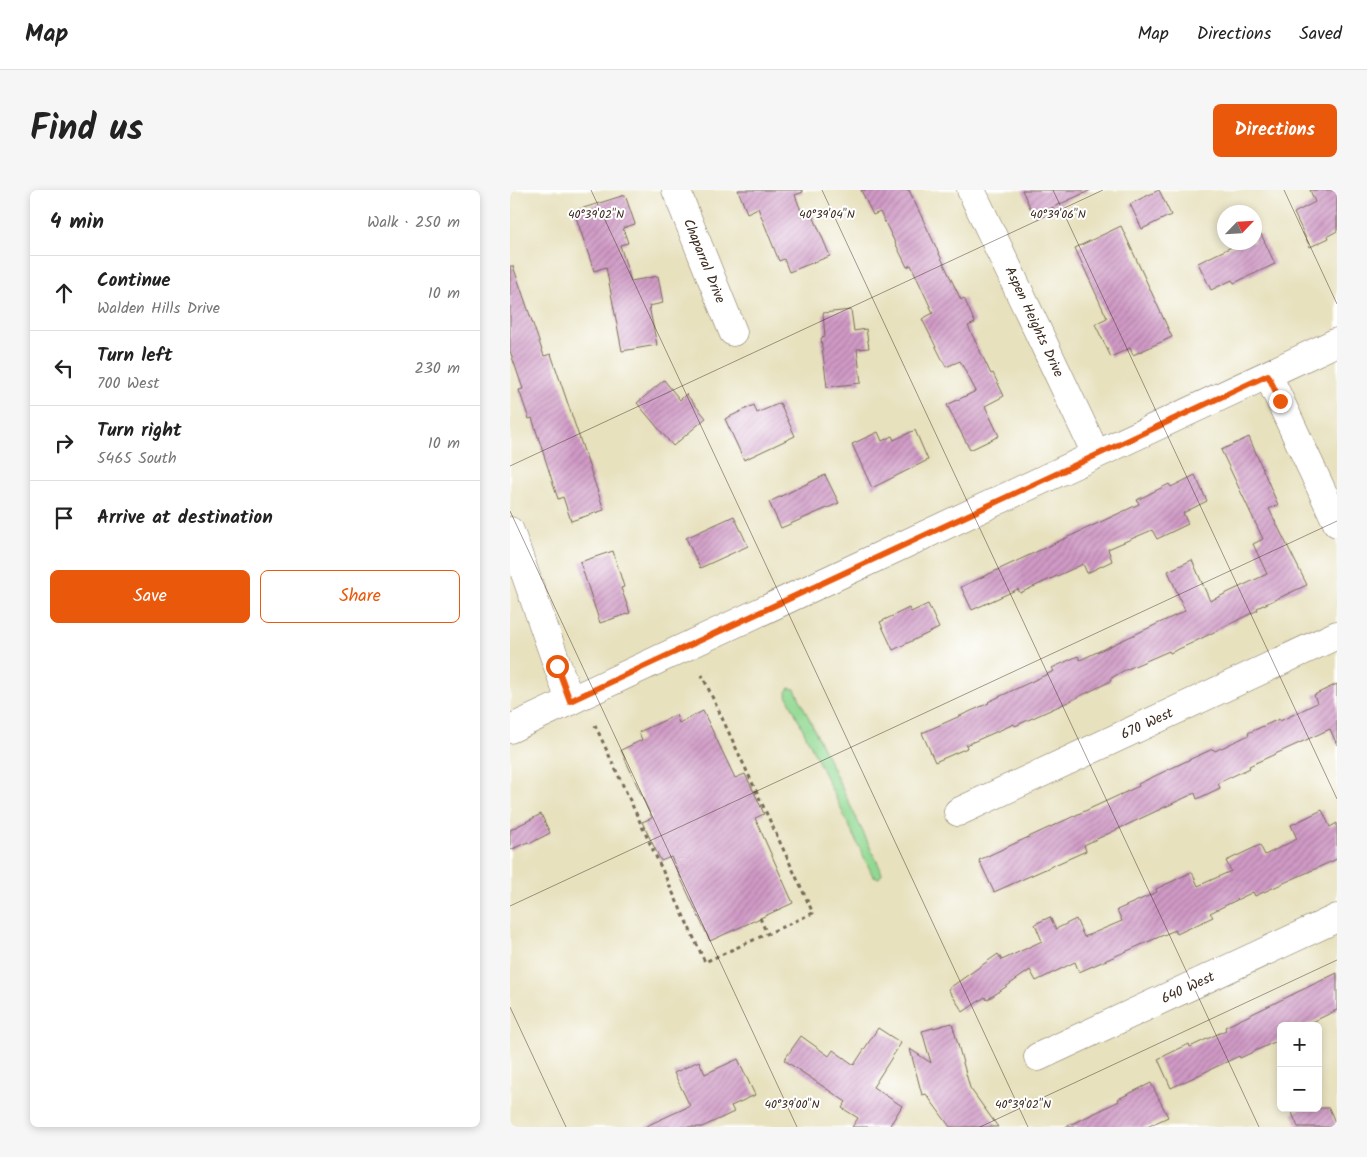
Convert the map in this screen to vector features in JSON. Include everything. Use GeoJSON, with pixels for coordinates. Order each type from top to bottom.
{"type":"FeatureCollection","features":[{"type":"Feature","properties":{"kind":"street","name":"Chaparral Drive"},"geometry":{"type":"LineString","coordinates":[[676,190],[733,332]]}},
{"type":"Feature","properties":{"kind":"street","name":"Aspen Heights Drive"},"geometry":{"type":"LineString","coordinates":[[971,190],[1096,454]]}},
{"type":"Feature","properties":{"kind":"street"},"geometry":{"type":"LineString","coordinates":[[510,729],[1337,342]]}},
{"type":"Feature","properties":{"kind":"street"},"geometry":{"type":"LineString","coordinates":[[1268,375],[1337,523]]}},
{"type":"Feature","properties":{"kind":"street"},"geometry":{"type":"LineString","coordinates":[[510,531],[570,701]]}},
{"type":"Feature","properties":{"kind":"street","name":"670 West"},"geometry":{"type":"LineString","coordinates":[[958,812],[1337,635]]}},
{"type":"Feature","properties":{"kind":"street","name":"640 West"},"geometry":{"type":"LineString","coordinates":[[1038,1057],[1337,918]]}},
{"type":"Feature","properties":{"kind":"path"},"geometry":{"type":"LineString","coordinates":[[595,726],[651,842],[705,962],[767,934],[813,912],[756,794],[702,675]]}},
{"type":"Feature","properties":{"kind":"path"},"geometry":{"type":"LineString","coordinates":[[760,918],[767,934]]}},
{"type":"Feature","properties":{"kind":"green space"},"geometry":{"type":"Polygon","coordinates":[[[789,688],[795,689],[880,868],[882,874],[879,878],[873,876],[788,698],[786,692],[789,688]]]}},
{"type":"Feature","properties":{"kind":"building"},"geometry":{"type":"Polygon","coordinates":[[[738,190],[802,190],[803,192],[795,195],[803,216],[812,213],[830,256],[789,272],[784,259],[779,261],[758,208],[747,213],[738,190]]]}},
{"type":"Feature","properties":{"kind":"building"},"geometry":{"type":"Polygon","coordinates":[[[861,190],[909,190],[961,300],[964,298],[975,323],[968,326],[1004,396],[985,406],[999,436],[970,450],[947,405],[976,391],[960,361],[946,367],[922,319],[933,313],[911,265],[907,267],[880,212],[873,215],[861,190]]]}},
{"type":"Feature","properties":{"kind":"building"},"geometry":{"type":"Polygon","coordinates":[[[1022,190],[1091,190],[1034,216],[1022,190]]]}},
{"type":"Feature","properties":{"kind":"building"},"geometry":{"type":"Polygon","coordinates":[[[1159,190],[1171,215],[1142,229],[1130,204],[1159,190]]]}},
{"type":"Feature","properties":{"kind":"building"},"geometry":{"type":"Polygon","coordinates":[[[1310,190],[1337,190],[1337,231],[1328,236],[1329,238],[1310,247],[1294,213],[1315,202],[1310,190]]]}},
{"type":"Feature","properties":{"kind":"building"},"geometry":{"type":"Polygon","coordinates":[[[625,195],[635,224],[623,228],[628,243],[620,245],[631,281],[658,276],[663,303],[649,306],[657,345],[622,351],[606,267],[594,271],[574,211],[625,195]]]}},
{"type":"Feature","properties":{"kind":"building"},"geometry":{"type":"Polygon","coordinates":[[[1121,226],[1172,337],[1133,355],[1130,348],[1111,357],[1095,324],[1107,318],[1075,248],[1121,226]]]}},
{"type":"Feature","properties":{"kind":"building"},"geometry":{"type":"Polygon","coordinates":[[[1262,236],[1275,264],[1234,283],[1232,280],[1211,290],[1198,263],[1225,250],[1262,250],[1262,236]]]}},
{"type":"Feature","properties":{"kind":"building"},"geometry":{"type":"Polygon","coordinates":[[[510,266],[513,266],[544,356],[551,354],[604,510],[571,521],[563,497],[558,499],[532,418],[529,419],[519,390],[523,389],[510,351],[510,266]]]}},
{"type":"Feature","properties":{"kind":"building"},"geometry":{"type":"Polygon","coordinates":[[[851,310],[854,331],[866,329],[869,348],[857,349],[861,383],[827,387],[821,338],[825,337],[823,313],[851,310]]]}},
{"type":"Feature","properties":{"kind":"building"},"geometry":{"type":"Polygon","coordinates":[[[664,380],[680,400],[686,394],[706,418],[673,446],[637,403],[664,380]]]}},
{"type":"Feature","properties":{"kind":"building"},"geometry":{"type":"Polygon","coordinates":[[[780,403],[795,436],[744,460],[725,419],[754,405],[757,413],[780,403]]]}},
{"type":"Feature","properties":{"kind":"building"},"geometry":{"type":"Polygon","coordinates":[[[915,430],[928,460],[872,488],[852,444],[878,432],[882,441],[892,436],[894,440],[915,430]]]}},
{"type":"Feature","properties":{"kind":"building"},"geometry":{"type":"Polygon","coordinates":[[[1249,437],[1278,505],[1269,509],[1307,585],[1257,608],[1258,610],[1192,643],[1123,671],[1110,679],[1111,681],[1068,702],[1015,726],[1014,724],[966,745],[967,748],[935,762],[922,733],[1054,671],[1052,668],[1078,656],[1080,660],[1185,611],[1168,571],[1192,560],[1210,601],[1267,574],[1253,544],[1263,539],[1221,450],[1249,437]]]}},
{"type":"Feature","properties":{"kind":"building"},"geometry":{"type":"Polygon","coordinates":[[[825,475],[839,503],[781,528],[769,502],[825,475]]]}},
{"type":"Feature","properties":{"kind":"building"},"geometry":{"type":"Polygon","coordinates":[[[1195,475],[1207,501],[1183,513],[1188,524],[1157,539],[1152,530],[1108,549],[1112,561],[1087,573],[1083,564],[1020,593],[1018,589],[972,610],[961,587],[1139,504],[1137,500],[1169,484],[1171,487],[1195,475]]]}},
{"type":"Feature","properties":{"kind":"building"},"geometry":{"type":"Polygon","coordinates":[[[734,516],[748,546],[700,568],[686,538],[734,516]]]}},
{"type":"Feature","properties":{"kind":"building"},"geometry":{"type":"Polygon","coordinates":[[[613,551],[624,587],[621,588],[630,613],[600,623],[580,562],[613,551]]]}},
{"type":"Feature","properties":{"kind":"building"},"geometry":{"type":"Polygon","coordinates":[[[928,604],[939,628],[893,650],[880,622],[909,608],[911,612],[928,604]]]}},
{"type":"Feature","properties":{"kind":"building"},"geometry":{"type":"Polygon","coordinates":[[[1337,684],[1337,745],[1330,729],[1249,766],[1250,768],[1218,783],[1220,788],[1197,799],[1195,793],[1084,845],[1086,851],[994,892],[979,860],[1139,786],[1138,784],[1195,757],[1213,749],[1215,751],[1249,735],[1248,733],[1279,719],[1280,721],[1317,703],[1314,695],[1337,684]]]}},
{"type":"Feature","properties":{"kind":"building"},"geometry":{"type":"Polygon","coordinates":[[[703,711],[735,778],[745,774],[755,794],[764,814],[755,818],[793,903],[710,941],[671,857],[661,861],[642,822],[652,818],[621,750],[642,740],[639,732],[676,715],[679,723],[703,711]]]}},
{"type":"Feature","properties":{"kind":"building"},"geometry":{"type":"Polygon","coordinates":[[[1322,810],[1330,827],[1337,823],[1337,859],[1255,896],[1253,892],[1210,913],[1213,917],[1177,934],[1175,930],[1079,972],[1075,962],[1036,981],[1030,970],[987,1000],[985,997],[963,1012],[948,989],[998,954],[1002,960],[1042,941],[1035,924],[1050,917],[1056,929],[1076,919],[1084,937],[1122,921],[1117,910],[1157,892],[1156,889],[1192,872],[1198,886],[1231,871],[1226,861],[1260,845],[1265,855],[1297,839],[1291,825],[1322,810]]]}},
{"type":"Feature","properties":{"kind":"building"},"geometry":{"type":"Polygon","coordinates":[[[541,814],[550,833],[529,844],[528,842],[510,850],[510,830],[541,814]]]}},
{"type":"Feature","properties":{"kind":"building"},"geometry":{"type":"Polygon","coordinates":[[[1337,973],[1337,1010],[1312,1022],[1277,1022],[1277,1041],[1240,1058],[1239,1056],[1171,1088],[1158,1059],[1189,1044],[1190,1047],[1226,1030],[1225,1027],[1337,973]]]}},
{"type":"Feature","properties":{"kind":"building"},"geometry":{"type":"Polygon","coordinates":[[[952,1023],[970,1088],[998,1127],[950,1127],[926,1094],[922,1095],[910,1049],[931,1063],[922,1031],[952,1023]]]}},
{"type":"Feature","properties":{"kind":"building"},"geometry":{"type":"Polygon","coordinates":[[[878,1028],[901,1043],[873,1087],[902,1106],[889,1127],[852,1127],[858,1118],[842,1108],[846,1102],[784,1060],[801,1036],[829,1056],[833,1050],[854,1065],[878,1028]]]}},
{"type":"Feature","properties":{"kind":"building"},"geometry":{"type":"Polygon","coordinates":[[[738,1059],[755,1095],[731,1106],[734,1112],[702,1127],[644,1127],[690,1106],[674,1073],[699,1061],[705,1074],[738,1059]]]}},
{"type":"Feature","properties":{"kind":"building"},"geometry":{"type":"Polygon","coordinates":[[[1151,1083],[1168,1117],[1147,1127],[1065,1127],[1119,1101],[1118,1099],[1151,1083]]]}},
{"type":"Feature","properties":{"kind":"building"},"geometry":{"type":"Polygon","coordinates":[[[1322,1108],[1329,1108],[1337,1127],[1298,1127],[1292,1113],[1322,1112],[1322,1108]]]}},
{"type":"Feature","properties":{"kind":"route"},"geometry":{"type":"LineString","coordinates":[[557,666],[570,701],[1268,375],[1280,401]]}}]}
